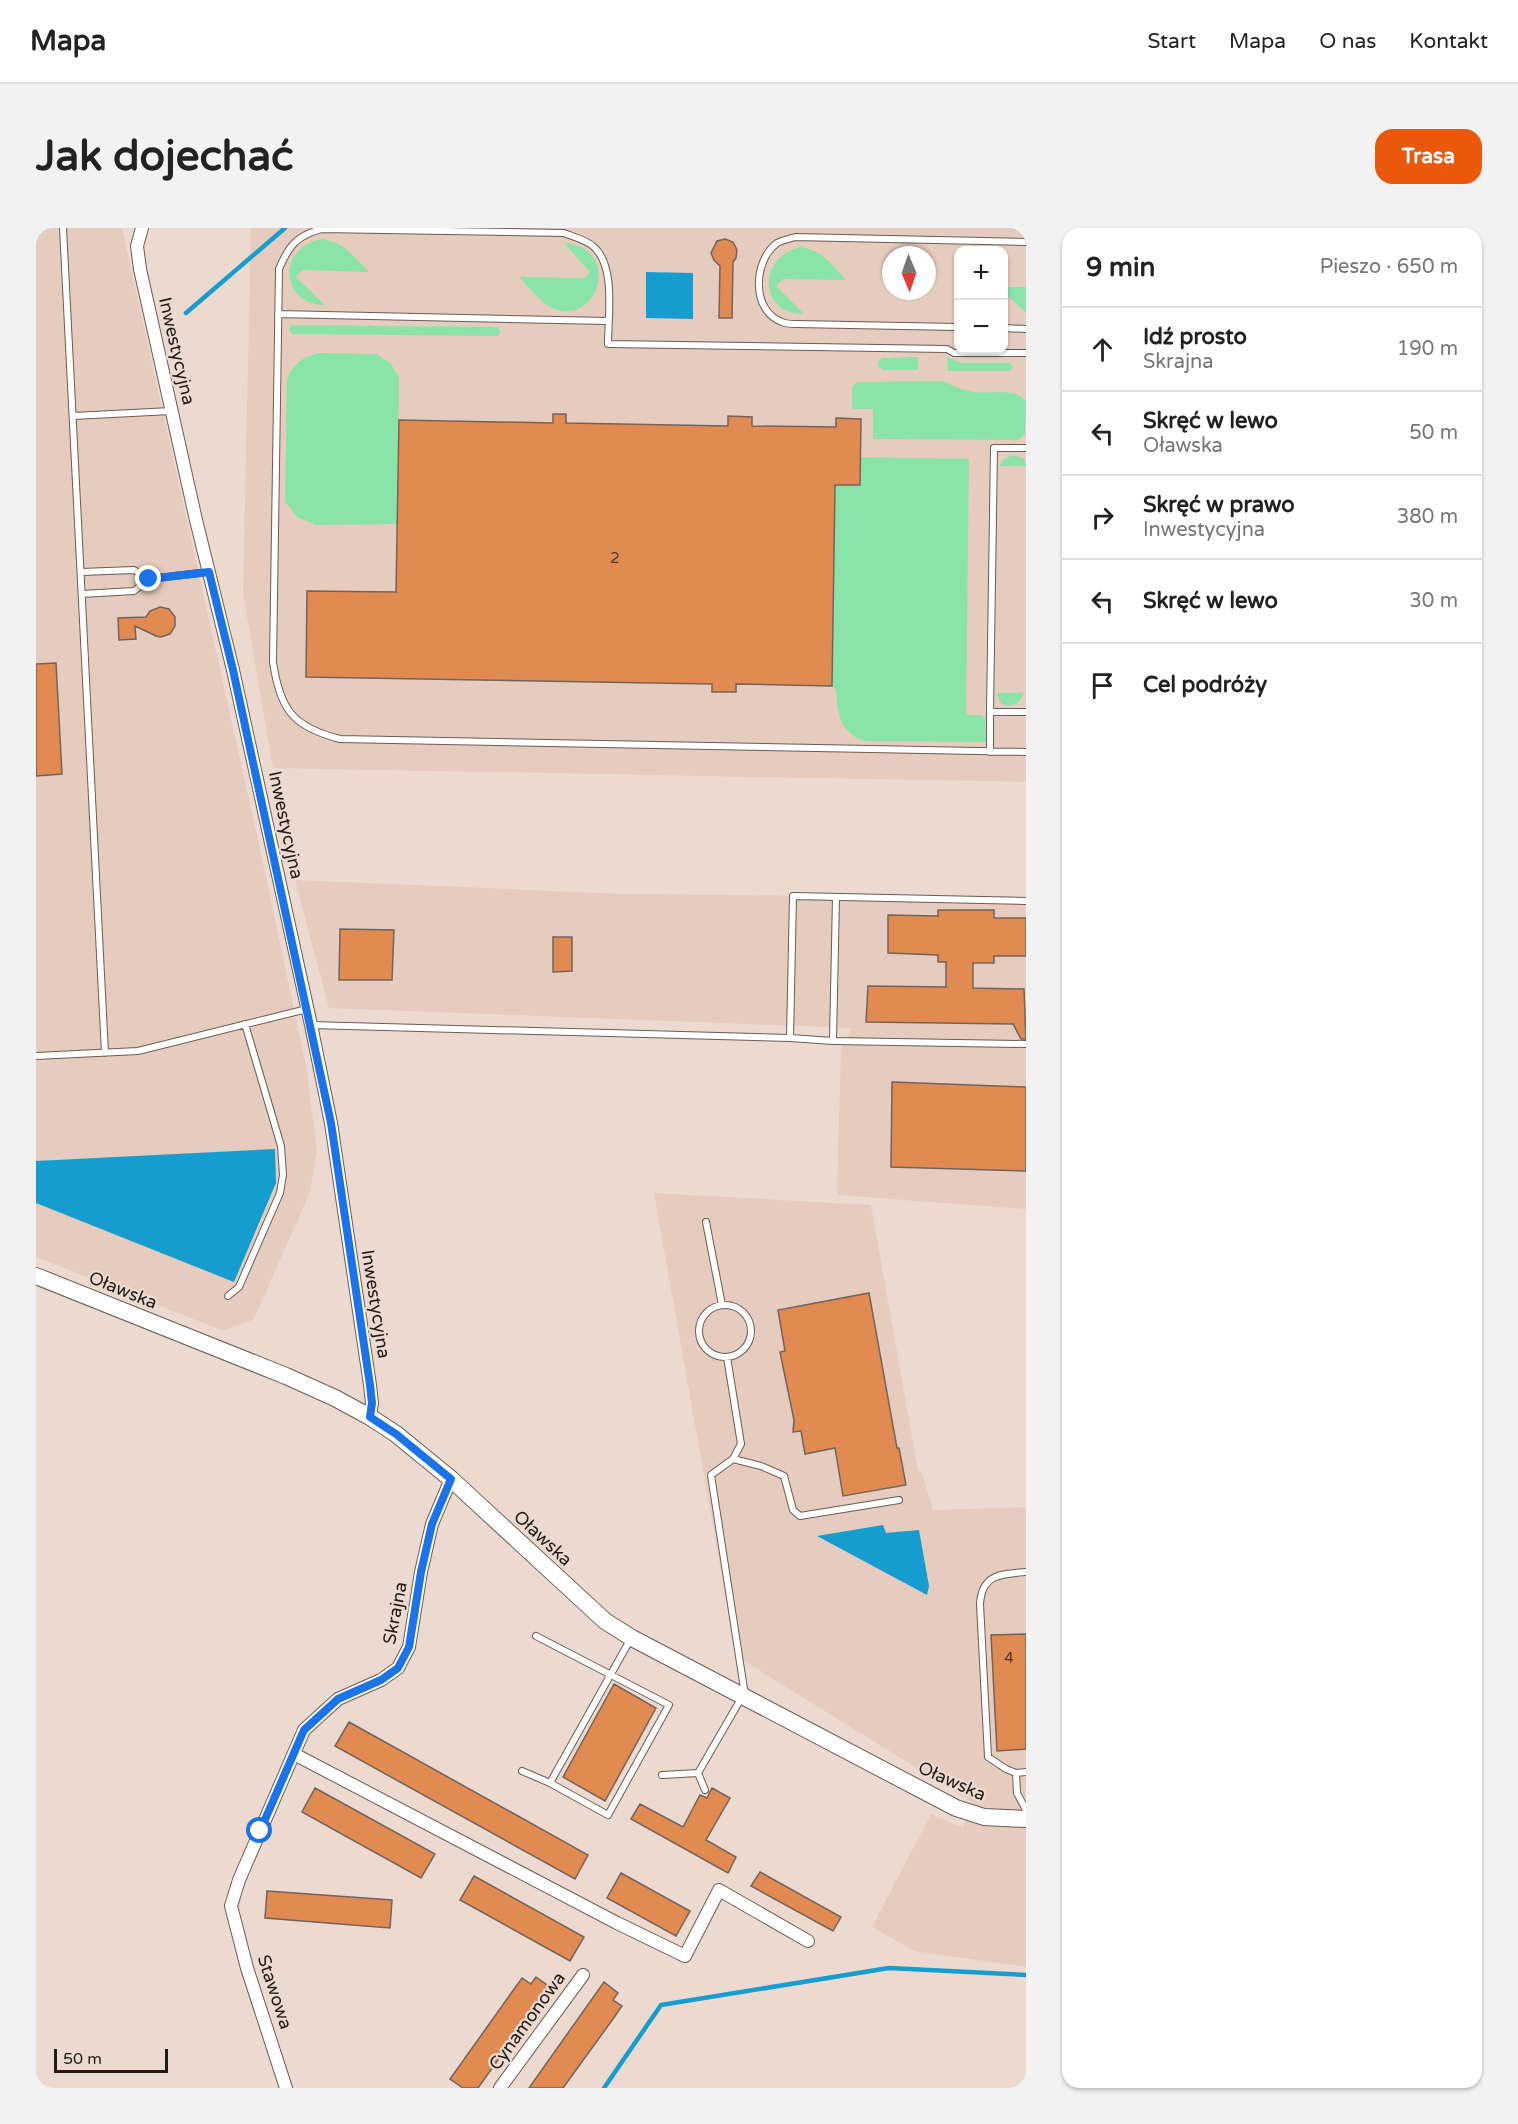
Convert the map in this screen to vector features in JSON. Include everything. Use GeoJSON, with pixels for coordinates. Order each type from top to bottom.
{"type":"FeatureCollection","features":[{"type":"Feature","properties":{"kind":"street","name":"Inwestycyjna"},"geometry":{"type":"LineString","coordinates":[[142,228],[136,246],[140,269],[233,670],[331,1123],[370,1385],[372,1403],[370,1417]]}},
{"type":"Feature","properties":{"kind":"street","name":"Oławska"},"geometry":{"type":"LineString","coordinates":[[36,1276],[286,1376],[370,1417],[396,1434],[451,1479],[605,1621],[632,1638],[956,1808],[984,1817],[1026,1819]]}},
{"type":"Feature","properties":{"kind":"street","name":"Skrajna"},"geometry":{"type":"LineString","coordinates":[[231,1906],[238,1880],[304,1730],[338,1699],[381,1680],[398,1668],[409,1647],[421,1572],[432,1524],[451,1479]]}},
{"type":"Feature","properties":{"kind":"street"},"geometry":{"type":"LineString","coordinates":[[294,1754],[685,1956],[719,1890],[808,1941]]}},
{"type":"Feature","properties":{"kind":"street","name":"Stawowa"},"geometry":{"type":"LineString","coordinates":[[231,1906],[247,1968],[286,2088]]}},
{"type":"Feature","properties":{"kind":"street","name":"Cynamonowa"},"geometry":{"type":"LineString","coordinates":[[500,2088],[582,1975]]}},
{"type":"Feature","properties":{"kind":"lane"},"geometry":{"type":"LineString","coordinates":[[63,228],[105,1053]]}},
{"type":"Feature","properties":{"kind":"lane"},"geometry":{"type":"LineString","coordinates":[[1026,353],[954,353],[947,349],[608,344],[608,277],[604,261],[594,247],[564,233],[321,229],[306,234],[294,242],[279,269],[273,662],[276,685],[284,706],[299,722],[318,733],[340,739],[1026,752]]}},
{"type":"Feature","properties":{"kind":"lane"},"geometry":{"type":"LineString","coordinates":[[954,327],[781,322],[769,312],[761,298],[758,282],[760,266],[768,252],[779,242],[795,237],[1026,242]]}},
{"type":"Feature","properties":{"kind":"lane"},"geometry":{"type":"LineString","coordinates":[[278,314],[608,321]]}},
{"type":"Feature","properties":{"kind":"lane"},"geometry":{"type":"LineString","coordinates":[[1008,328],[1026,329]]}},
{"type":"Feature","properties":{"kind":"lane"},"geometry":{"type":"LineString","coordinates":[[73,416],[172,411]]}},
{"type":"Feature","properties":{"kind":"lane"},"geometry":{"type":"LineString","coordinates":[[990,752],[994,448],[1026,448]]}},
{"type":"Feature","properties":{"kind":"lane"},"geometry":{"type":"LineString","coordinates":[[81,572],[134,570],[149,579]]}},
{"type":"Feature","properties":{"kind":"lane"},"geometry":{"type":"LineString","coordinates":[[82,594],[134,591],[149,579],[209,572]]}},
{"type":"Feature","properties":{"kind":"lane"},"geometry":{"type":"LineString","coordinates":[[990,712],[1026,712]]}},
{"type":"Feature","properties":{"kind":"lane"},"geometry":{"type":"LineString","coordinates":[[790,1038],[793,896],[1026,901]]}},
{"type":"Feature","properties":{"kind":"lane"},"geometry":{"type":"LineString","coordinates":[[833,1041],[836,897]]}},
{"type":"Feature","properties":{"kind":"lane"},"geometry":{"type":"LineString","coordinates":[[36,1056],[138,1051],[307,1009]]}},
{"type":"Feature","properties":{"kind":"lane"},"geometry":{"type":"LineString","coordinates":[[228,1296],[239,1287],[280,1193],[284,1175],[281,1146],[245,1024]]}},
{"type":"Feature","properties":{"kind":"lane"},"geometry":{"type":"LineString","coordinates":[[311,1025],[833,1041],[1026,1044]]}},
{"type":"Feature","properties":{"kind":"lane"},"geometry":{"type":"LineString","coordinates":[[706,1222],[722,1305]]}},
{"type":"Feature","properties":{"kind":"lane"},"geometry":{"type":"LineString","coordinates":[[722,1305],[730,1305],[744,1313],[751,1329],[747,1345],[735,1356],[727,1357],[710,1353],[699,1338],[701,1320],[713,1308],[722,1305]]}},
{"type":"Feature","properties":{"kind":"lane"},"geometry":{"type":"LineString","coordinates":[[698,1773],[744,1697],[711,1475],[734,1460],[741,1444],[727,1357]]}},
{"type":"Feature","properties":{"kind":"lane"},"geometry":{"type":"LineString","coordinates":[[734,1460],[761,1466],[784,1476],[793,1510],[800,1516],[899,1500]]}},
{"type":"Feature","properties":{"kind":"lane"},"geometry":{"type":"LineString","coordinates":[[1026,1572],[1000,1574],[991,1579],[981,1594],[980,1604],[988,1757],[1016,1773],[1026,1772]]}},
{"type":"Feature","properties":{"kind":"lane"},"geometry":{"type":"LineString","coordinates":[[522,1771],[550,1783],[608,1815],[669,1705],[536,1636]]}},
{"type":"Feature","properties":{"kind":"lane"},"geometry":{"type":"LineString","coordinates":[[550,1783],[632,1638]]}},
{"type":"Feature","properties":{"kind":"lane"},"geometry":{"type":"LineString","coordinates":[[662,1775],[698,1773]]}},
{"type":"Feature","properties":{"kind":"lane"},"geometry":{"type":"LineString","coordinates":[[698,1773],[705,1790]]}},
{"type":"Feature","properties":{"kind":"lane"},"geometry":{"type":"LineString","coordinates":[[1016,1773],[1017,1793],[1026,1810]]}},
{"type":"Feature","properties":{"kind":"shaded area"},"geometry":{"type":"Polygon","coordinates":[[[36,228],[122,228],[306,1066],[317,1150],[310,1192],[254,1319],[224,1331],[36,1257],[36,228]]]}},
{"type":"Feature","properties":{"kind":"shaded area"},"geometry":{"type":"Polygon","coordinates":[[[251,228],[1026,228],[1026,782],[273,768],[243,593],[251,228]]]}},
{"type":"Feature","properties":{"kind":"shaded area"},"geometry":{"type":"Polygon","coordinates":[[[295,880],[625,894],[1026,898],[1026,1209],[837,1195],[841,1048],[852,1028],[329,1008],[295,880]]]}},
{"type":"Feature","properties":{"kind":"shaded area"},"geometry":{"type":"Polygon","coordinates":[[[654,1193],[871,1205],[918,1471],[922,1473],[933,1510],[1026,1507],[1026,1967],[914,1951],[872,1927],[931,1814],[963,1828],[973,1803],[736,1656],[654,1193]]]}},
{"type":"Feature","properties":{"kind":"green space"},"geometry":{"type":"Polygon","coordinates":[[[322,239],[343,247],[369,272],[302,270],[296,277],[325,305],[310,303],[299,296],[292,286],[289,275],[296,253],[307,244],[322,239]]]}},
{"type":"Feature","properties":{"kind":"green space"},"geometry":{"type":"Polygon","coordinates":[[[564,243],[583,248],[594,258],[599,272],[597,286],[591,299],[580,308],[566,311],[550,307],[519,277],[584,278],[590,272],[564,243]]]}},
{"type":"Feature","properties":{"kind":"green space"},"geometry":{"type":"Polygon","coordinates":[[[800,247],[821,255],[846,280],[783,279],[776,286],[804,314],[790,312],[779,306],[772,297],[769,286],[770,274],[775,263],[785,253],[800,247]]]}},
{"type":"Feature","properties":{"kind":"green space"},"geometry":{"type":"Polygon","coordinates":[[[1008,287],[1026,287],[1026,313],[1008,296],[1008,287]]]}},
{"type":"Feature","properties":{"kind":"green space"},"geometry":{"type":"Polygon","coordinates":[[[292,325],[498,327],[500,331],[498,336],[292,334],[289,329],[292,325]]]}},
{"type":"Feature","properties":{"kind":"green space"},"geometry":{"type":"Polygon","coordinates":[[[319,353],[377,354],[391,364],[399,378],[397,524],[316,525],[297,517],[285,501],[287,380],[299,362],[319,353]]]}},
{"type":"Feature","properties":{"kind":"green space"},"geometry":{"type":"Polygon","coordinates":[[[918,357],[918,370],[883,370],[878,366],[879,360],[883,358],[918,357]]]}},
{"type":"Feature","properties":{"kind":"green space"},"geometry":{"type":"Polygon","coordinates":[[[947,357],[962,363],[1010,363],[1013,367],[1010,371],[948,371],[947,357]]]}},
{"type":"Feature","properties":{"kind":"green space"},"geometry":{"type":"Polygon","coordinates":[[[942,381],[971,391],[1002,392],[1021,397],[1026,401],[1025,434],[1018,440],[873,439],[873,409],[852,409],[852,387],[857,382],[942,381]]]}},
{"type":"Feature","properties":{"kind":"green space"},"geometry":{"type":"Polygon","coordinates":[[[1013,455],[1024,459],[1026,466],[1000,466],[1004,459],[1013,455]]]}},
{"type":"Feature","properties":{"kind":"green space"},"geometry":{"type":"Polygon","coordinates":[[[860,457],[969,459],[966,715],[982,715],[985,718],[986,742],[864,741],[850,732],[841,721],[836,690],[832,686],[835,485],[860,485],[860,457]]]}},
{"type":"Feature","properties":{"kind":"green space"},"geometry":{"type":"Polygon","coordinates":[[[996,693],[1023,693],[1018,703],[1008,706],[1001,703],[996,693]]]}},
{"type":"Feature","properties":{"kind":"water"},"geometry":{"type":"Polygon","coordinates":[[[646,272],[693,273],[693,319],[646,318],[646,272]]]}},
{"type":"Feature","properties":{"kind":"water"},"geometry":{"type":"Polygon","coordinates":[[[275,1149],[276,1183],[234,1282],[36,1203],[36,1161],[275,1149]]]}},
{"type":"Feature","properties":{"kind":"water"},"geometry":{"type":"Polygon","coordinates":[[[883,1525],[886,1533],[919,1530],[929,1586],[927,1595],[817,1536],[883,1525]]]}},
{"type":"Feature","properties":{"kind":"building"},"geometry":{"type":"Polygon","coordinates":[[[725,239],[733,242],[737,250],[733,262],[732,318],[719,318],[720,266],[711,253],[717,241],[725,239]]]}},
{"type":"Feature","properties":{"kind":"building"},"geometry":{"type":"Polygon","coordinates":[[[553,414],[566,414],[566,423],[728,426],[728,416],[752,417],[752,426],[836,427],[836,418],[861,419],[860,485],[835,485],[832,686],[736,684],[736,692],[712,692],[712,684],[306,677],[307,591],[396,592],[399,420],[553,423],[553,414]]]}},
{"type":"Feature","properties":{"kind":"building"},"geometry":{"type":"Polygon","coordinates":[[[160,607],[169,609],[175,617],[175,626],[170,634],[156,636],[135,626],[136,639],[119,640],[118,618],[146,617],[150,611],[160,607]]]}},
{"type":"Feature","properties":{"kind":"building"},"geometry":{"type":"Polygon","coordinates":[[[56,663],[62,774],[36,776],[36,664],[56,663]]]}},
{"type":"Feature","properties":{"kind":"building"},"geometry":{"type":"Polygon","coordinates":[[[938,910],[994,910],[994,918],[1026,918],[1026,956],[994,956],[994,963],[973,963],[973,988],[1024,989],[1026,1039],[1021,1039],[1013,1024],[866,1022],[868,986],[946,987],[946,962],[938,962],[938,955],[888,953],[888,915],[938,916],[938,910]]]}},
{"type":"Feature","properties":{"kind":"building"},"geometry":{"type":"Polygon","coordinates":[[[340,929],[394,930],[392,980],[339,980],[340,929]]]}},
{"type":"Feature","properties":{"kind":"building"},"geometry":{"type":"Polygon","coordinates":[[[553,937],[572,937],[572,971],[553,972],[553,937]]]}},
{"type":"Feature","properties":{"kind":"building"},"geometry":{"type":"Polygon","coordinates":[[[892,1082],[1026,1087],[1026,1171],[891,1167],[892,1082]]]}},
{"type":"Feature","properties":{"kind":"building"},"geometry":{"type":"Polygon","coordinates":[[[869,1293],[897,1448],[899,1448],[906,1485],[843,1496],[835,1448],[805,1454],[801,1431],[793,1432],[794,1420],[780,1352],[785,1351],[778,1310],[869,1293]]]}},
{"type":"Feature","properties":{"kind":"building"},"geometry":{"type":"Polygon","coordinates":[[[1026,1634],[1026,1749],[997,1751],[991,1635],[1026,1634]]]}},
{"type":"Feature","properties":{"kind":"building"},"geometry":{"type":"Polygon","coordinates":[[[614,1684],[656,1708],[605,1801],[563,1777],[614,1684]]]}},
{"type":"Feature","properties":{"kind":"building"},"geometry":{"type":"Polygon","coordinates":[[[349,1722],[588,1855],[575,1879],[335,1746],[349,1722]]]}},
{"type":"Feature","properties":{"kind":"building"},"geometry":{"type":"Polygon","coordinates":[[[315,1788],[435,1854],[421,1878],[302,1812],[315,1788]]]}},
{"type":"Feature","properties":{"kind":"building"},"geometry":{"type":"Polygon","coordinates":[[[712,1788],[730,1798],[706,1840],[736,1857],[728,1873],[631,1819],[640,1804],[683,1827],[700,1795],[707,1798],[712,1788]]]}},
{"type":"Feature","properties":{"kind":"building"},"geometry":{"type":"Polygon","coordinates":[[[760,1872],[841,1917],[833,1931],[751,1886],[760,1872]]]}},
{"type":"Feature","properties":{"kind":"building"},"geometry":{"type":"Polygon","coordinates":[[[621,1873],[690,1911],[676,1936],[607,1898],[621,1873]]]}},
{"type":"Feature","properties":{"kind":"building"},"geometry":{"type":"Polygon","coordinates":[[[474,1876],[584,1937],[570,1961],[460,1900],[474,1876]]]}},
{"type":"Feature","properties":{"kind":"building"},"geometry":{"type":"Polygon","coordinates":[[[267,1891],[392,1900],[390,1928],[265,1918],[267,1891]]]}},
{"type":"Feature","properties":{"kind":"building"},"geometry":{"type":"Polygon","coordinates":[[[536,1977],[550,1987],[478,2088],[463,2088],[450,2079],[522,1978],[531,1984],[536,1977]]]}},
{"type":"Feature","properties":{"kind":"building"},"geometry":{"type":"Polygon","coordinates":[[[604,1982],[618,1993],[613,2000],[622,2006],[613,2019],[563,2088],[529,2088],[604,1982]]]}},
{"type":"Feature","properties":{"kind":"waterway"},"geometry":{"type":"LineString","coordinates":[[186,313],[285,228]]}},
{"type":"Feature","properties":{"kind":"waterway"},"geometry":{"type":"LineString","coordinates":[[604,2088],[661,2005],[889,1968],[1026,1975]]}},
{"type":"Feature","properties":{"kind":"route"},"geometry":{"type":"LineString","coordinates":[[149,579],[209,572],[282,891],[331,1123],[370,1385],[372,1403],[370,1417],[396,1434],[451,1479],[432,1524],[421,1572],[409,1647],[398,1668],[381,1680],[338,1699],[304,1730],[260,1831]]}}]}
